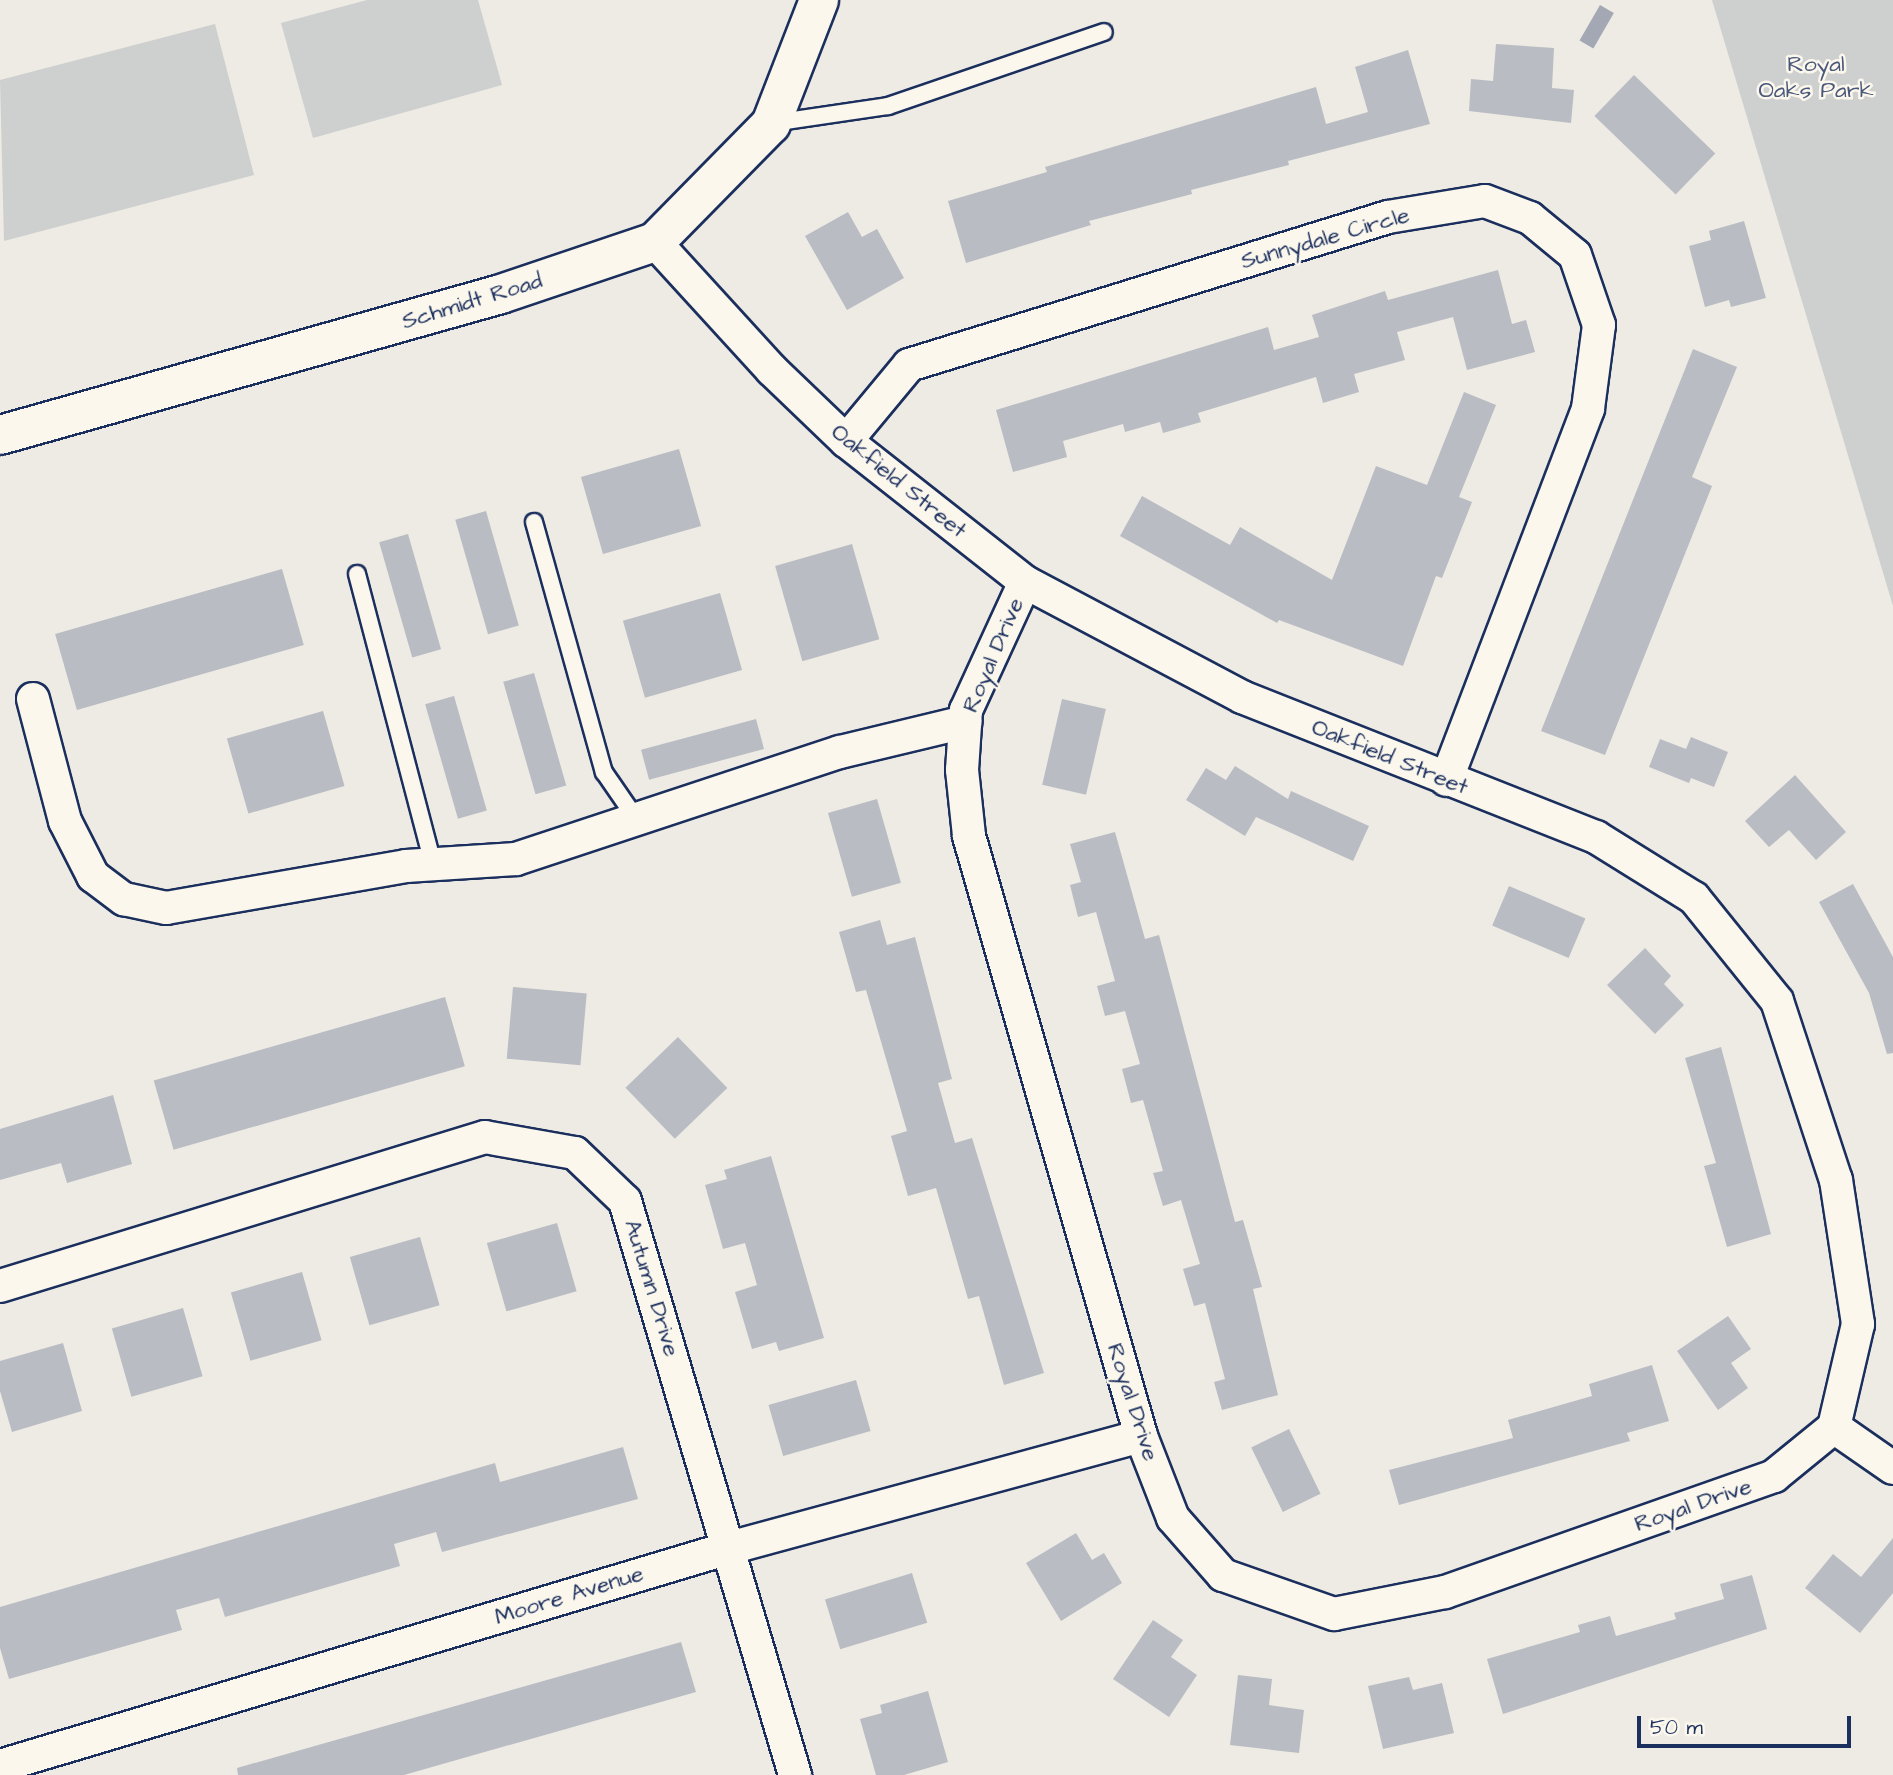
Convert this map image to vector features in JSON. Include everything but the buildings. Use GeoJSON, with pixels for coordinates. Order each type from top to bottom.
{"type":"FeatureCollection","features":[{"type":"Feature","properties":{"kind":"street","name":"Schmidt Road"},"geometry":{"type":"LineString","coordinates":[[0,435],[501,294],[655,242],[771,124],[819,0]]}},
{"type":"Feature","properties":{"kind":"street","name":"Sunnydale Circle"},"geometry":{"type":"LineString","coordinates":[[846,441],[909,365],[1388,217],[1485,201],[1530,218],[1575,255],[1599,325],[1588,409],[1446,780]]}},
{"type":"Feature","properties":{"kind":"street","name":"Oakfield Street"},"geometry":{"type":"LineString","coordinates":[[655,242],[772,370],[846,441],[1025,582],[1242,697],[1596,838],[1694,898],[1777,1001],[1836,1180],[1858,1324],[1834,1427]]}},
{"type":"Feature","properties":{"kind":"street","name":"Royal Drive"},"geometry":{"type":"LineString","coordinates":[[1025,582],[966,710],[962,770],[969,836],[1141,1436],[1172,1518],[1223,1575],[1334,1614],[1445,1592],[1774,1476],[1834,1427]]}},
{"type":"Feature","properties":{"kind":"street"},"geometry":{"type":"LineString","coordinates":[[33,699],[65,821],[93,876],[124,899],[166,908],[433,864],[516,859],[840,752],[965,722]]}},
{"type":"Feature","properties":{"kind":"street","name":"Autumn Drive"},"geometry":{"type":"LineString","coordinates":[[0,1286],[485,1137],[575,1153],[625,1200],[795,1775]]}},
{"type":"Feature","properties":{"kind":"street"},"geometry":{"type":"LineString","coordinates":[[1834,1427],[1893,1468]]}},
{"type":"Feature","properties":{"kind":"street","name":"Moore Avenue"},"geometry":{"type":"LineString","coordinates":[[0,1766],[729,1548],[1141,1436]]}},
{"type":"Feature","properties":{"kind":"lane"},"geometry":{"type":"LineString","coordinates":[[771,124],[888,106],[1104,32]]}},
{"type":"Feature","properties":{"kind":"lane"},"geometry":{"type":"LineString","coordinates":[[534,523],[604,772],[637,820]]}},
{"type":"Feature","properties":{"kind":"lane"},"geometry":{"type":"LineString","coordinates":[[357,574],[433,864]]}},
{"type":"Feature","properties":{"kind":"green space"},"geometry":{"type":"Polygon","coordinates":[[[367,0],[478,0],[502,85],[313,138],[281,23],[367,0]]]}},
{"type":"Feature","properties":{"kind":"green space","name":"Royal Oaks Park"},"geometry":{"type":"Polygon","coordinates":[[[1712,0],[1893,0],[1893,606],[1712,0]]]}},
{"type":"Feature","properties":{"kind":"green space"},"geometry":{"type":"Polygon","coordinates":[[[215,24],[254,175],[4,241],[0,80],[215,24]]]}},
{"type":"Feature","properties":{"kind":"shaded area"},"geometry":{"type":"Polygon","coordinates":[[[1600,5],[1614,13],[1593,49],[1580,41],[1600,5]]]}}]}
